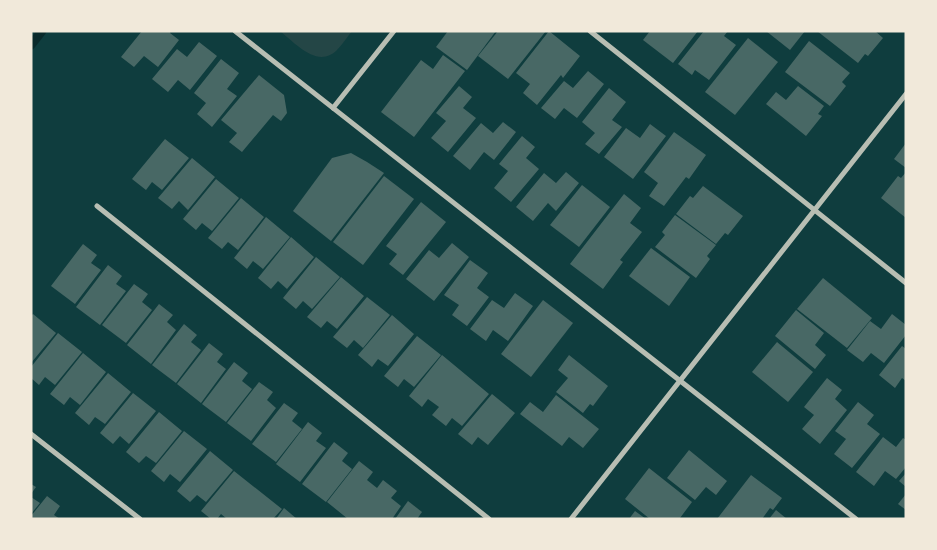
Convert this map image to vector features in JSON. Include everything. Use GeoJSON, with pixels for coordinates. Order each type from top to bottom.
{"type":"FeatureCollection","features":[{"type":"Feature","properties":{"kind":"street"},"geometry":{"type":"LineString","coordinates":[[235,31],[856,519]]}},
{"type":"Feature","properties":{"kind":"street"},"geometry":{"type":"LineString","coordinates":[[333,108],[394,31]]}},
{"type":"Feature","properties":{"kind":"street"},"geometry":{"type":"LineString","coordinates":[[590,31],[814,211],[906,282]]}},
{"type":"Feature","properties":{"kind":"street"},"geometry":{"type":"LineString","coordinates":[[571,519],[906,94]]}},
{"type":"Feature","properties":{"kind":"street"},"geometry":{"type":"LineString","coordinates":[[97,206],[489,519]]}},
{"type":"Feature","properties":{"kind":"street"},"geometry":{"type":"LineString","coordinates":[[31,434],[140,519]]}},
{"type":"Feature","properties":{"kind":"shaded area"},"geometry":{"type":"Polygon","coordinates":[[[280,31],[352,31],[337,50],[330,55],[322,57],[307,53],[280,31]]]}},
{"type":"Feature","properties":{"kind":"building"},"geometry":{"type":"Polygon","coordinates":[[[142,31],[171,31],[170,33],[179,40],[158,67],[144,56],[134,67],[121,57],[142,31]]]}},
{"type":"Feature","properties":{"kind":"building"},"geometry":{"type":"Polygon","coordinates":[[[448,31],[496,31],[467,70],[436,47],[448,31]]]}},
{"type":"Feature","properties":{"kind":"building"},"geometry":{"type":"Polygon","coordinates":[[[498,31],[546,31],[508,79],[478,56],[498,31]]]}},
{"type":"Feature","properties":{"kind":"building"},"geometry":{"type":"Polygon","coordinates":[[[549,31],[580,56],[563,78],[561,75],[537,105],[523,93],[530,84],[516,73],[549,31]]]}},
{"type":"Feature","properties":{"kind":"building"},"geometry":{"type":"Polygon","coordinates":[[[650,31],[698,31],[673,63],[643,40],[650,31]]]}},
{"type":"Feature","properties":{"kind":"building"},"geometry":{"type":"Polygon","coordinates":[[[704,31],[728,31],[724,36],[736,45],[709,80],[695,70],[692,75],[678,64],[704,31]]]}},
{"type":"Feature","properties":{"kind":"building"},"geometry":{"type":"Polygon","coordinates":[[[766,31],[805,31],[790,50],[766,31]]]}},
{"type":"Feature","properties":{"kind":"building"},"geometry":{"type":"Polygon","coordinates":[[[817,31],[875,31],[883,38],[868,56],[865,54],[858,63],[817,31]]]}},
{"type":"Feature","properties":{"kind":"building"},"geometry":{"type":"Polygon","coordinates":[[[748,38],[778,62],[735,115],[705,92],[748,38]]]}},
{"type":"Feature","properties":{"kind":"building"},"geometry":{"type":"Polygon","coordinates":[[[809,41],[850,73],[842,82],[846,86],[830,106],[785,72],[809,41]]]}},
{"type":"Feature","properties":{"kind":"building"},"geometry":{"type":"Polygon","coordinates":[[[199,42],[217,56],[190,90],[178,80],[168,92],[152,79],[177,49],[187,57],[199,42]]]}},
{"type":"Feature","properties":{"kind":"building"},"geometry":{"type":"Polygon","coordinates":[[[443,55],[465,71],[414,137],[381,112],[421,60],[433,69],[443,55]]]}},
{"type":"Feature","properties":{"kind":"building"},"geometry":{"type":"Polygon","coordinates":[[[221,59],[239,73],[227,89],[237,96],[212,127],[197,114],[206,103],[194,93],[221,59]]]}},
{"type":"Feature","properties":{"kind":"building"},"geometry":{"type":"Polygon","coordinates":[[[588,71],[604,84],[577,118],[564,108],[555,119],[541,108],[564,81],[573,88],[588,71]]]}},
{"type":"Feature","properties":{"kind":"building"},"geometry":{"type":"Polygon","coordinates":[[[259,75],[284,95],[287,113],[281,121],[273,115],[242,152],[229,142],[237,133],[221,120],[259,75]]]}},
{"type":"Feature","properties":{"kind":"building"},"geometry":{"type":"Polygon","coordinates":[[[459,86],[472,97],[463,108],[476,118],[448,152],[431,138],[446,121],[436,113],[459,86]]]}},
{"type":"Feature","properties":{"kind":"building"},"geometry":{"type":"Polygon","coordinates":[[[798,86],[824,106],[818,114],[822,116],[806,136],[766,104],[776,92],[786,100],[798,86]]]}},
{"type":"Feature","properties":{"kind":"building"},"geometry":{"type":"Polygon","coordinates":[[[609,88],[626,102],[612,120],[622,127],[599,154],[585,144],[595,133],[582,122],[609,88]]]}},
{"type":"Feature","properties":{"kind":"building"},"geometry":{"type":"Polygon","coordinates":[[[503,122],[516,132],[494,160],[484,152],[470,170],[453,156],[481,123],[493,133],[503,122]]]}},
{"type":"Feature","properties":{"kind":"building"},"geometry":{"type":"Polygon","coordinates":[[[650,124],[666,136],[633,179],[604,157],[626,128],[640,138],[650,124]]]}},
{"type":"Feature","properties":{"kind":"building"},"geometry":{"type":"Polygon","coordinates":[[[674,132],[706,155],[689,179],[686,177],[664,206],[649,196],[658,183],[644,172],[674,132]]]}},
{"type":"Feature","properties":{"kind":"building"},"geometry":{"type":"Polygon","coordinates":[[[522,136],[535,147],[526,158],[539,169],[511,202],[494,188],[508,171],[499,164],[522,136]]]}},
{"type":"Feature","properties":{"kind":"building"},"geometry":{"type":"Polygon","coordinates":[[[165,139],[189,158],[162,190],[152,182],[146,190],[132,179],[165,139]]]}},
{"type":"Feature","properties":{"kind":"building"},"geometry":{"type":"Polygon","coordinates":[[[906,143],[906,168],[894,159],[906,143]]]}},
{"type":"Feature","properties":{"kind":"building"},"geometry":{"type":"Polygon","coordinates":[[[351,153],[384,173],[331,241],[293,211],[332,158],[351,153]]]}},
{"type":"Feature","properties":{"kind":"building"},"geometry":{"type":"Polygon","coordinates":[[[192,158],[215,177],[188,210],[179,201],[172,209],[158,198],[192,158]]]}},
{"type":"Feature","properties":{"kind":"building"},"geometry":{"type":"Polygon","coordinates":[[[566,172],[579,183],[556,211],[548,203],[533,221],[516,207],[544,173],[556,183],[566,172]]]}},
{"type":"Feature","properties":{"kind":"building"},"geometry":{"type":"Polygon","coordinates":[[[906,172],[906,218],[881,198],[898,176],[901,178],[906,172]]]}},
{"type":"Feature","properties":{"kind":"building"},"geometry":{"type":"Polygon","coordinates":[[[384,176],[414,199],[363,265],[333,242],[384,176]]]}},
{"type":"Feature","properties":{"kind":"building"},"geometry":{"type":"Polygon","coordinates":[[[216,179],[239,198],[212,231],[202,223],[196,230],[183,219],[216,179]]]}},
{"type":"Feature","properties":{"kind":"building"},"geometry":{"type":"Polygon","coordinates":[[[582,185],[610,207],[579,247],[550,225],[582,185]]]}},
{"type":"Feature","properties":{"kind":"building"},"geometry":{"type":"Polygon","coordinates":[[[703,186],[743,216],[728,235],[725,233],[716,244],[676,214],[690,196],[693,198],[703,186]]]}},
{"type":"Feature","properties":{"kind":"building"},"geometry":{"type":"Polygon","coordinates":[[[624,194],[641,208],[630,223],[642,232],[620,260],[623,262],[603,289],[570,264],[624,194]]]}},
{"type":"Feature","properties":{"kind":"building"},"geometry":{"type":"Polygon","coordinates":[[[241,198],[264,217],[238,250],[228,242],[222,249],[208,238],[241,198]]]}},
{"type":"Feature","properties":{"kind":"building"},"geometry":{"type":"Polygon","coordinates":[[[421,202],[446,222],[403,275],[389,264],[397,254],[386,246],[421,202]]]}},
{"type":"Feature","properties":{"kind":"building"},"geometry":{"type":"Polygon","coordinates":[[[675,215],[716,245],[707,256],[710,259],[696,278],[655,247],[665,235],[662,232],[675,215]]]}},
{"type":"Feature","properties":{"kind":"building"},"geometry":{"type":"Polygon","coordinates":[[[266,217],[290,237],[263,269],[253,261],[247,269],[234,258],[266,217]]]}},
{"type":"Feature","properties":{"kind":"building"},"geometry":{"type":"Polygon","coordinates":[[[291,237],[314,257],[287,289],[278,281],[271,289],[258,278],[291,237]]]}},
{"type":"Feature","properties":{"kind":"building"},"geometry":{"type":"Polygon","coordinates":[[[452,243],[469,257],[434,301],[406,279],[429,250],[439,258],[452,243]]]}},
{"type":"Feature","properties":{"kind":"building"},"geometry":{"type":"Polygon","coordinates":[[[83,244],[97,255],[91,263],[101,270],[75,304],[51,286],[83,244]]]}},
{"type":"Feature","properties":{"kind":"building"},"geometry":{"type":"Polygon","coordinates":[[[651,248],[690,277],[669,306],[629,276],[651,248]]]}},
{"type":"Feature","properties":{"kind":"building"},"geometry":{"type":"Polygon","coordinates":[[[316,257],[340,277],[312,309],[303,301],[296,309],[283,298],[316,257]]]}},
{"type":"Feature","properties":{"kind":"building"},"geometry":{"type":"Polygon","coordinates":[[[470,260],[488,273],[477,288],[489,297],[467,326],[452,315],[459,305],[444,295],[470,260]]]}},
{"type":"Feature","properties":{"kind":"building"},"geometry":{"type":"Polygon","coordinates":[[[108,265],[122,276],[116,284],[126,291],[100,325],[76,307],[108,265]]]}},
{"type":"Feature","properties":{"kind":"building"},"geometry":{"type":"Polygon","coordinates":[[[341,277],[364,296],[337,329],[327,321],[321,328],[307,317],[341,277]]]}},
{"type":"Feature","properties":{"kind":"building"},"geometry":{"type":"Polygon","coordinates":[[[823,278],[872,318],[847,348],[797,309],[823,278]]]}},
{"type":"Feature","properties":{"kind":"building"},"geometry":{"type":"Polygon","coordinates":[[[134,284],[148,294],[142,302],[152,310],[126,343],[102,325],[134,284]]]}},
{"type":"Feature","properties":{"kind":"building"},"geometry":{"type":"Polygon","coordinates":[[[515,293],[533,306],[508,341],[493,330],[486,341],[470,329],[492,300],[504,308],[515,293]]]}},
{"type":"Feature","properties":{"kind":"building"},"geometry":{"type":"Polygon","coordinates":[[[367,297],[390,315],[363,348],[354,340],[347,348],[333,337],[367,297]]]}},
{"type":"Feature","properties":{"kind":"building"},"geometry":{"type":"Polygon","coordinates":[[[543,300],[573,323],[531,377],[501,354],[543,300]]]}},
{"type":"Feature","properties":{"kind":"building"},"geometry":{"type":"Polygon","coordinates":[[[159,304],[173,315],[167,322],[176,330],[151,364],[127,345],[159,304]]]}},
{"type":"Feature","properties":{"kind":"building"},"geometry":{"type":"Polygon","coordinates":[[[796,310],[824,333],[815,345],[826,355],[815,369],[775,336],[796,310]]]}},
{"type":"Feature","properties":{"kind":"building"},"geometry":{"type":"Polygon","coordinates":[[[33,314],[56,333],[31,363],[31,316],[33,314]]]}},
{"type":"Feature","properties":{"kind":"building"},"geometry":{"type":"Polygon","coordinates":[[[892,314],[906,325],[906,335],[884,363],[871,353],[863,362],[847,350],[870,321],[881,329],[892,314]]]}},
{"type":"Feature","properties":{"kind":"building"},"geometry":{"type":"Polygon","coordinates":[[[392,315],[414,334],[388,366],[378,359],[372,367],[358,355],[392,315]]]}},
{"type":"Feature","properties":{"kind":"building"},"geometry":{"type":"Polygon","coordinates":[[[184,324],[197,335],[191,342],[201,350],[176,383],[152,365],[184,324]]]}},
{"type":"Feature","properties":{"kind":"building"},"geometry":{"type":"Polygon","coordinates":[[[58,333],[82,352],[55,385],[45,377],[39,385],[31,378],[31,367],[58,333]]]}},
{"type":"Feature","properties":{"kind":"building"},"geometry":{"type":"Polygon","coordinates":[[[417,336],[441,355],[414,387],[404,379],[398,387],[384,376],[417,336]]]}},
{"type":"Feature","properties":{"kind":"building"},"geometry":{"type":"Polygon","coordinates":[[[777,342],[813,372],[788,402],[752,372],[777,342]]]}},
{"type":"Feature","properties":{"kind":"building"},"geometry":{"type":"Polygon","coordinates":[[[209,343],[223,354],[217,362],[226,369],[201,403],[177,384],[209,343]]]}},
{"type":"Feature","properties":{"kind":"building"},"geometry":{"type":"Polygon","coordinates":[[[902,346],[906,349],[906,381],[902,378],[895,388],[879,375],[902,346]]]}},
{"type":"Feature","properties":{"kind":"building"},"geometry":{"type":"Polygon","coordinates":[[[83,353],[106,372],[80,405],[70,397],[64,405],[50,394],[83,353]]]}},
{"type":"Feature","properties":{"kind":"building"},"geometry":{"type":"Polygon","coordinates":[[[442,355],[489,394],[462,426],[452,418],[446,426],[432,415],[439,407],[428,399],[422,407],[409,396],[442,355]]]}},
{"type":"Feature","properties":{"kind":"building"},"geometry":{"type":"Polygon","coordinates":[[[569,355],[608,386],[593,406],[590,404],[583,413],[556,392],[568,378],[558,370],[569,355]]]}},
{"type":"Feature","properties":{"kind":"building"},"geometry":{"type":"Polygon","coordinates":[[[234,362],[248,373],[242,381],[252,389],[226,422],[202,404],[234,362]]]}},
{"type":"Feature","properties":{"kind":"building"},"geometry":{"type":"Polygon","coordinates":[[[108,373],[131,392],[105,424],[95,417],[89,425],[75,413],[108,373]]]}},
{"type":"Feature","properties":{"kind":"building"},"geometry":{"type":"Polygon","coordinates":[[[827,378],[842,390],[835,399],[847,410],[820,444],[802,429],[814,415],[804,407],[827,378]]]}},
{"type":"Feature","properties":{"kind":"building"},"geometry":{"type":"Polygon","coordinates":[[[259,382],[273,392],[267,400],[276,408],[251,441],[227,423],[259,382]]]}},
{"type":"Feature","properties":{"kind":"building"},"geometry":{"type":"Polygon","coordinates":[[[133,393],[156,411],[129,444],[120,436],[113,444],[100,433],[133,393]]]}},
{"type":"Feature","properties":{"kind":"building"},"geometry":{"type":"Polygon","coordinates":[[[492,394],[515,413],[488,445],[478,437],[472,445],[458,434],[492,394]]]}},
{"type":"Feature","properties":{"kind":"building"},"geometry":{"type":"Polygon","coordinates":[[[556,395],[599,429],[583,448],[569,437],[562,446],[520,414],[530,402],[543,412],[556,395]]]}},
{"type":"Feature","properties":{"kind":"building"},"geometry":{"type":"Polygon","coordinates":[[[858,402],[874,415],[867,424],[880,434],[852,468],[834,454],[846,439],[835,431],[858,402]]]}},
{"type":"Feature","properties":{"kind":"building"},"geometry":{"type":"Polygon","coordinates":[[[284,403],[298,413],[292,421],[302,429],[276,462],[252,444],[284,403]]]}},
{"type":"Feature","properties":{"kind":"building"},"geometry":{"type":"Polygon","coordinates":[[[159,412],[182,431],[156,463],[146,456],[139,463],[126,452],[159,412]]]}},
{"type":"Feature","properties":{"kind":"building"},"geometry":{"type":"Polygon","coordinates":[[[308,422],[322,433],[316,441],[326,448],[300,482],[276,464],[308,422]]]}},
{"type":"Feature","properties":{"kind":"building"},"geometry":{"type":"Polygon","coordinates":[[[184,431],[207,449],[180,482],[170,474],[164,482],[151,471],[184,431]]]}},
{"type":"Feature","properties":{"kind":"building"},"geometry":{"type":"Polygon","coordinates":[[[883,437],[896,447],[903,438],[906,440],[906,467],[896,479],[885,471],[874,486],[856,472],[883,437]]]}},
{"type":"Feature","properties":{"kind":"building"},"geometry":{"type":"Polygon","coordinates":[[[334,442],[348,453],[342,461],[352,469],[326,502],[302,484],[334,442]]]}},
{"type":"Feature","properties":{"kind":"building"},"geometry":{"type":"Polygon","coordinates":[[[689,450],[727,481],[716,495],[706,487],[695,500],[667,478],[689,450]]]}},
{"type":"Feature","properties":{"kind":"building"},"geometry":{"type":"Polygon","coordinates":[[[210,451],[233,470],[206,502],[197,495],[190,502],[177,491],[210,451]]]}},
{"type":"Feature","properties":{"kind":"building"},"geometry":{"type":"Polygon","coordinates":[[[359,461],[373,472],[367,480],[377,488],[383,480],[397,491],[391,498],[401,506],[392,519],[348,519],[327,502],[359,461]]]}},
{"type":"Feature","properties":{"kind":"building"},"geometry":{"type":"Polygon","coordinates":[[[649,468],[692,502],[681,519],[650,519],[625,499],[649,468]]]}},
{"type":"Feature","properties":{"kind":"building"},"geometry":{"type":"Polygon","coordinates":[[[234,471],[282,509],[273,519],[227,519],[221,514],[217,519],[211,519],[201,511],[234,471]]]}},
{"type":"Feature","properties":{"kind":"building"},"geometry":{"type":"Polygon","coordinates":[[[906,473],[906,487],[899,481],[906,473]]]}},
{"type":"Feature","properties":{"kind":"building"},"geometry":{"type":"Polygon","coordinates":[[[751,475],[782,498],[773,510],[770,508],[762,519],[717,519],[751,475]]]}},
{"type":"Feature","properties":{"kind":"building"},"geometry":{"type":"Polygon","coordinates":[[[31,484],[36,487],[31,494],[31,484]]]}},
{"type":"Feature","properties":{"kind":"building"},"geometry":{"type":"Polygon","coordinates":[[[906,494],[906,510],[898,504],[906,494]]]}},
{"type":"Feature","properties":{"kind":"building"},"geometry":{"type":"Polygon","coordinates":[[[47,496],[60,506],[54,515],[60,519],[31,519],[31,516],[47,496]]]}},
{"type":"Feature","properties":{"kind":"building"},"geometry":{"type":"Polygon","coordinates":[[[31,497],[40,503],[31,514],[31,497]]]}},
{"type":"Feature","properties":{"kind":"building"},"geometry":{"type":"Polygon","coordinates":[[[408,501],[422,512],[417,519],[395,519],[408,501]]]}},
{"type":"Feature","properties":{"kind":"building"},"geometry":{"type":"Polygon","coordinates":[[[284,508],[297,519],[276,519],[284,508]]]}},
{"type":"Feature","properties":{"kind":"building"},"geometry":{"type":"Polygon","coordinates":[[[776,510],[787,519],[769,519],[776,510]]]}},
{"type":"Feature","properties":{"kind":"building"},"geometry":{"type":"Polygon","coordinates":[[[635,511],[646,519],[629,519],[635,511]]]}},
{"type":"Feature","properties":{"kind":"waterway"},"geometry":{"type":"LineString","coordinates":[[31,45],[42,31]]}}]}
